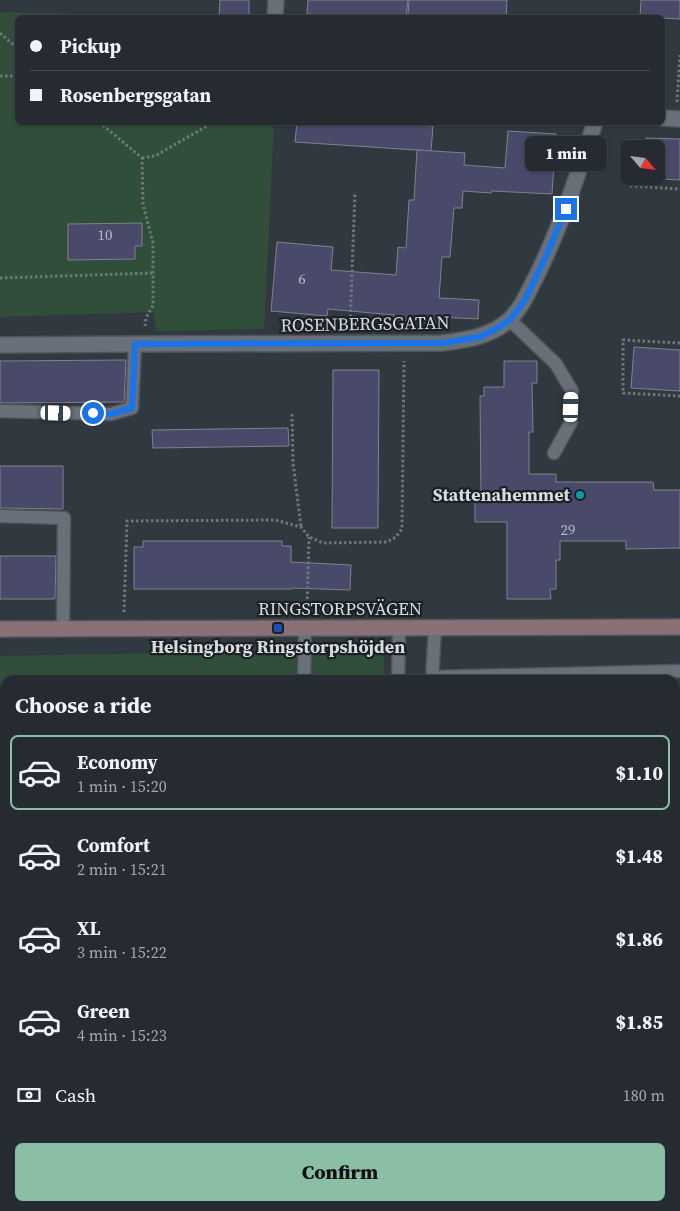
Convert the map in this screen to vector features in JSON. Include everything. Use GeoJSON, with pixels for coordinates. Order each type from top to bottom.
{"type":"FeatureCollection","features":[{"type":"Feature","properties":{"kind":"street"},"geometry":{"type":"LineString","coordinates":[[275,15],[276,0]]}},
{"type":"Feature","properties":{"kind":"street"},"geometry":{"type":"LineString","coordinates":[[665,118],[680,119]]}},
{"type":"Feature","properties":{"kind":"street","name":"ROSENBERGSGATAN"},"geometry":{"type":"LineString","coordinates":[[0,346],[442,343],[479,337],[510,320],[525,300],[566,209],[594,125]]}},
{"type":"Feature","properties":{"kind":"street","name":"RINGSTORPSVÄGEN"},"geometry":{"type":"LineString","coordinates":[[0,629],[63,629],[306,620],[399,628],[680,627]]}},
{"type":"Feature","properties":{"kind":"lane"},"geometry":{"type":"LineString","coordinates":[[510,320],[556,364],[572,392],[571,422],[554,453]]}},
{"type":"Feature","properties":{"kind":"lane"},"geometry":{"type":"LineString","coordinates":[[0,412],[111,414],[132,408],[140,344]]}},
{"type":"Feature","properties":{"kind":"lane"},"geometry":{"type":"LineString","coordinates":[[0,516],[64,518],[63,629]]}},
{"type":"Feature","properties":{"kind":"lane"},"geometry":{"type":"LineString","coordinates":[[304,675],[306,620]]}},
{"type":"Feature","properties":{"kind":"lane"},"geometry":{"type":"LineString","coordinates":[[398,675],[399,628]]}},
{"type":"Feature","properties":{"kind":"lane"},"geometry":{"type":"LineString","coordinates":[[432,675],[435,628]]}},
{"type":"Feature","properties":{"kind":"lane"},"geometry":{"type":"LineString","coordinates":[[538,675],[680,671]]}},
{"type":"Feature","properties":{"kind":"path"},"geometry":{"type":"LineString","coordinates":[[0,34],[15,46]]}},
{"type":"Feature","properties":{"kind":"path"},"geometry":{"type":"LineString","coordinates":[[677,102],[680,55]]}},
{"type":"Feature","properties":{"kind":"path"},"geometry":{"type":"LineString","coordinates":[[0,76],[15,76]]}},
{"type":"Feature","properties":{"kind":"path"},"geometry":{"type":"LineString","coordinates":[[102,125],[142,158],[155,156],[209,125]]}},
{"type":"Feature","properties":{"kind":"path"},"geometry":{"type":"LineString","coordinates":[[140,344],[146,318],[153,305],[153,243],[143,204],[142,158]]}},
{"type":"Feature","properties":{"kind":"path"},"geometry":{"type":"LineString","coordinates":[[630,186],[680,188]]}},
{"type":"Feature","properties":{"kind":"path"},"geometry":{"type":"LineString","coordinates":[[350,344],[355,192]]}},
{"type":"Feature","properties":{"kind":"path"},"geometry":{"type":"LineString","coordinates":[[0,278],[153,273]]}},
{"type":"Feature","properties":{"kind":"path"},"geometry":{"type":"LineString","coordinates":[[680,343],[623,340],[623,393],[680,396]]}},
{"type":"Feature","properties":{"kind":"path"},"geometry":{"type":"LineString","coordinates":[[292,414],[293,463],[301,527],[309,537],[324,543],[387,542],[396,537],[402,529],[404,343]]}},
{"type":"Feature","properties":{"kind":"path"},"geometry":{"type":"LineString","coordinates":[[124,612],[128,520],[275,520],[301,527]]}},
{"type":"Feature","properties":{"kind":"path"},"geometry":{"type":"LineString","coordinates":[[306,620],[309,537]]}},
{"type":"Feature","properties":{"kind":"green space"},"geometry":{"type":"Polygon","coordinates":[[[0,12],[115,15],[15,15],[15,125],[274,125],[264,329],[156,331],[154,312],[0,317],[0,12]]]}},
{"type":"Feature","properties":{"kind":"green space"},"geometry":{"type":"Polygon","coordinates":[[[384,650],[384,675],[0,675],[0,656],[215,651],[384,650]]]}},
{"type":"Feature","properties":{"kind":"building"},"geometry":{"type":"Polygon","coordinates":[[[220,0],[249,0],[249,15],[219,15],[220,0]]]}},
{"type":"Feature","properties":{"kind":"building"},"geometry":{"type":"Polygon","coordinates":[[[308,0],[408,0],[406,15],[307,14],[308,0]]]}},
{"type":"Feature","properties":{"kind":"building"},"geometry":{"type":"Polygon","coordinates":[[[409,0],[507,0],[506,15],[408,15],[409,0]]]}},
{"type":"Feature","properties":{"kind":"building"},"geometry":{"type":"Polygon","coordinates":[[[641,0],[680,0],[680,19],[665,18],[665,15],[640,15],[641,0]]]}},
{"type":"Feature","properties":{"kind":"building"},"geometry":{"type":"Polygon","coordinates":[[[297,125],[433,126],[431,151],[295,142],[297,125]]]}},
{"type":"Feature","properties":{"kind":"building"},"geometry":{"type":"Polygon","coordinates":[[[508,131],[556,134],[552,194],[463,191],[462,208],[454,208],[450,257],[442,257],[439,298],[479,300],[478,319],[438,317],[438,323],[393,320],[394,315],[328,309],[327,316],[271,311],[277,242],[333,247],[331,270],[396,275],[398,247],[406,248],[409,200],[414,200],[417,150],[465,153],[464,165],[505,168],[508,131]]]}},
{"type":"Feature","properties":{"kind":"building"},"geometry":{"type":"Polygon","coordinates":[[[646,138],[680,139],[680,180],[665,179],[665,140],[646,140],[646,138]]]}},
{"type":"Feature","properties":{"kind":"building"},"geometry":{"type":"Polygon","coordinates":[[[142,223],[142,246],[135,246],[135,259],[68,260],[68,224],[142,223]]]}},
{"type":"Feature","properties":{"kind":"building"},"geometry":{"type":"Polygon","coordinates":[[[634,347],[680,350],[680,391],[631,388],[634,347]]]}},
{"type":"Feature","properties":{"kind":"building"},"geometry":{"type":"Polygon","coordinates":[[[126,360],[124,402],[0,403],[0,361],[126,360]]]}},
{"type":"Feature","properties":{"kind":"building","name":"Stattenahemmet"},"geometry":{"type":"Polygon","coordinates":[[[504,361],[537,361],[537,383],[532,383],[533,432],[529,432],[529,474],[556,474],[556,482],[653,482],[654,490],[680,490],[680,548],[626,549],[626,541],[560,541],[560,560],[556,560],[556,589],[550,589],[551,599],[507,599],[507,522],[475,522],[475,498],[481,498],[480,396],[484,396],[484,387],[504,387],[504,361]]]}},
{"type":"Feature","properties":{"kind":"building"},"geometry":{"type":"Polygon","coordinates":[[[333,370],[379,370],[378,528],[332,528],[333,370]]]}},
{"type":"Feature","properties":{"kind":"building"},"geometry":{"type":"Polygon","coordinates":[[[288,428],[289,446],[153,448],[152,430],[288,428]]]}},
{"type":"Feature","properties":{"kind":"building"},"geometry":{"type":"Polygon","coordinates":[[[0,466],[63,466],[63,509],[0,508],[0,466]]]}},
{"type":"Feature","properties":{"kind":"building"},"geometry":{"type":"Polygon","coordinates":[[[143,541],[282,541],[282,546],[291,546],[291,562],[351,565],[350,590],[292,588],[134,589],[134,547],[143,547],[143,541]]]}},
{"type":"Feature","properties":{"kind":"building"},"geometry":{"type":"Polygon","coordinates":[[[0,556],[56,556],[55,599],[0,599],[0,556]]]}},
{"type":"Feature","properties":{"kind":"place","name":"Stattenahemmet"},"geometry":{"type":"Point","coordinates":[580,495]}},
{"type":"Feature","properties":{"kind":"place","name":"Helsingborg Ringstorpshöjden"},"geometry":{"type":"Point","coordinates":[278,628]}},
{"type":"Feature","properties":{"kind":"route"},"geometry":{"type":"LineString","coordinates":[[93,413],[111,414],[132,408],[135,344],[442,343],[479,337],[510,320],[525,300],[566,209]]}}]}
